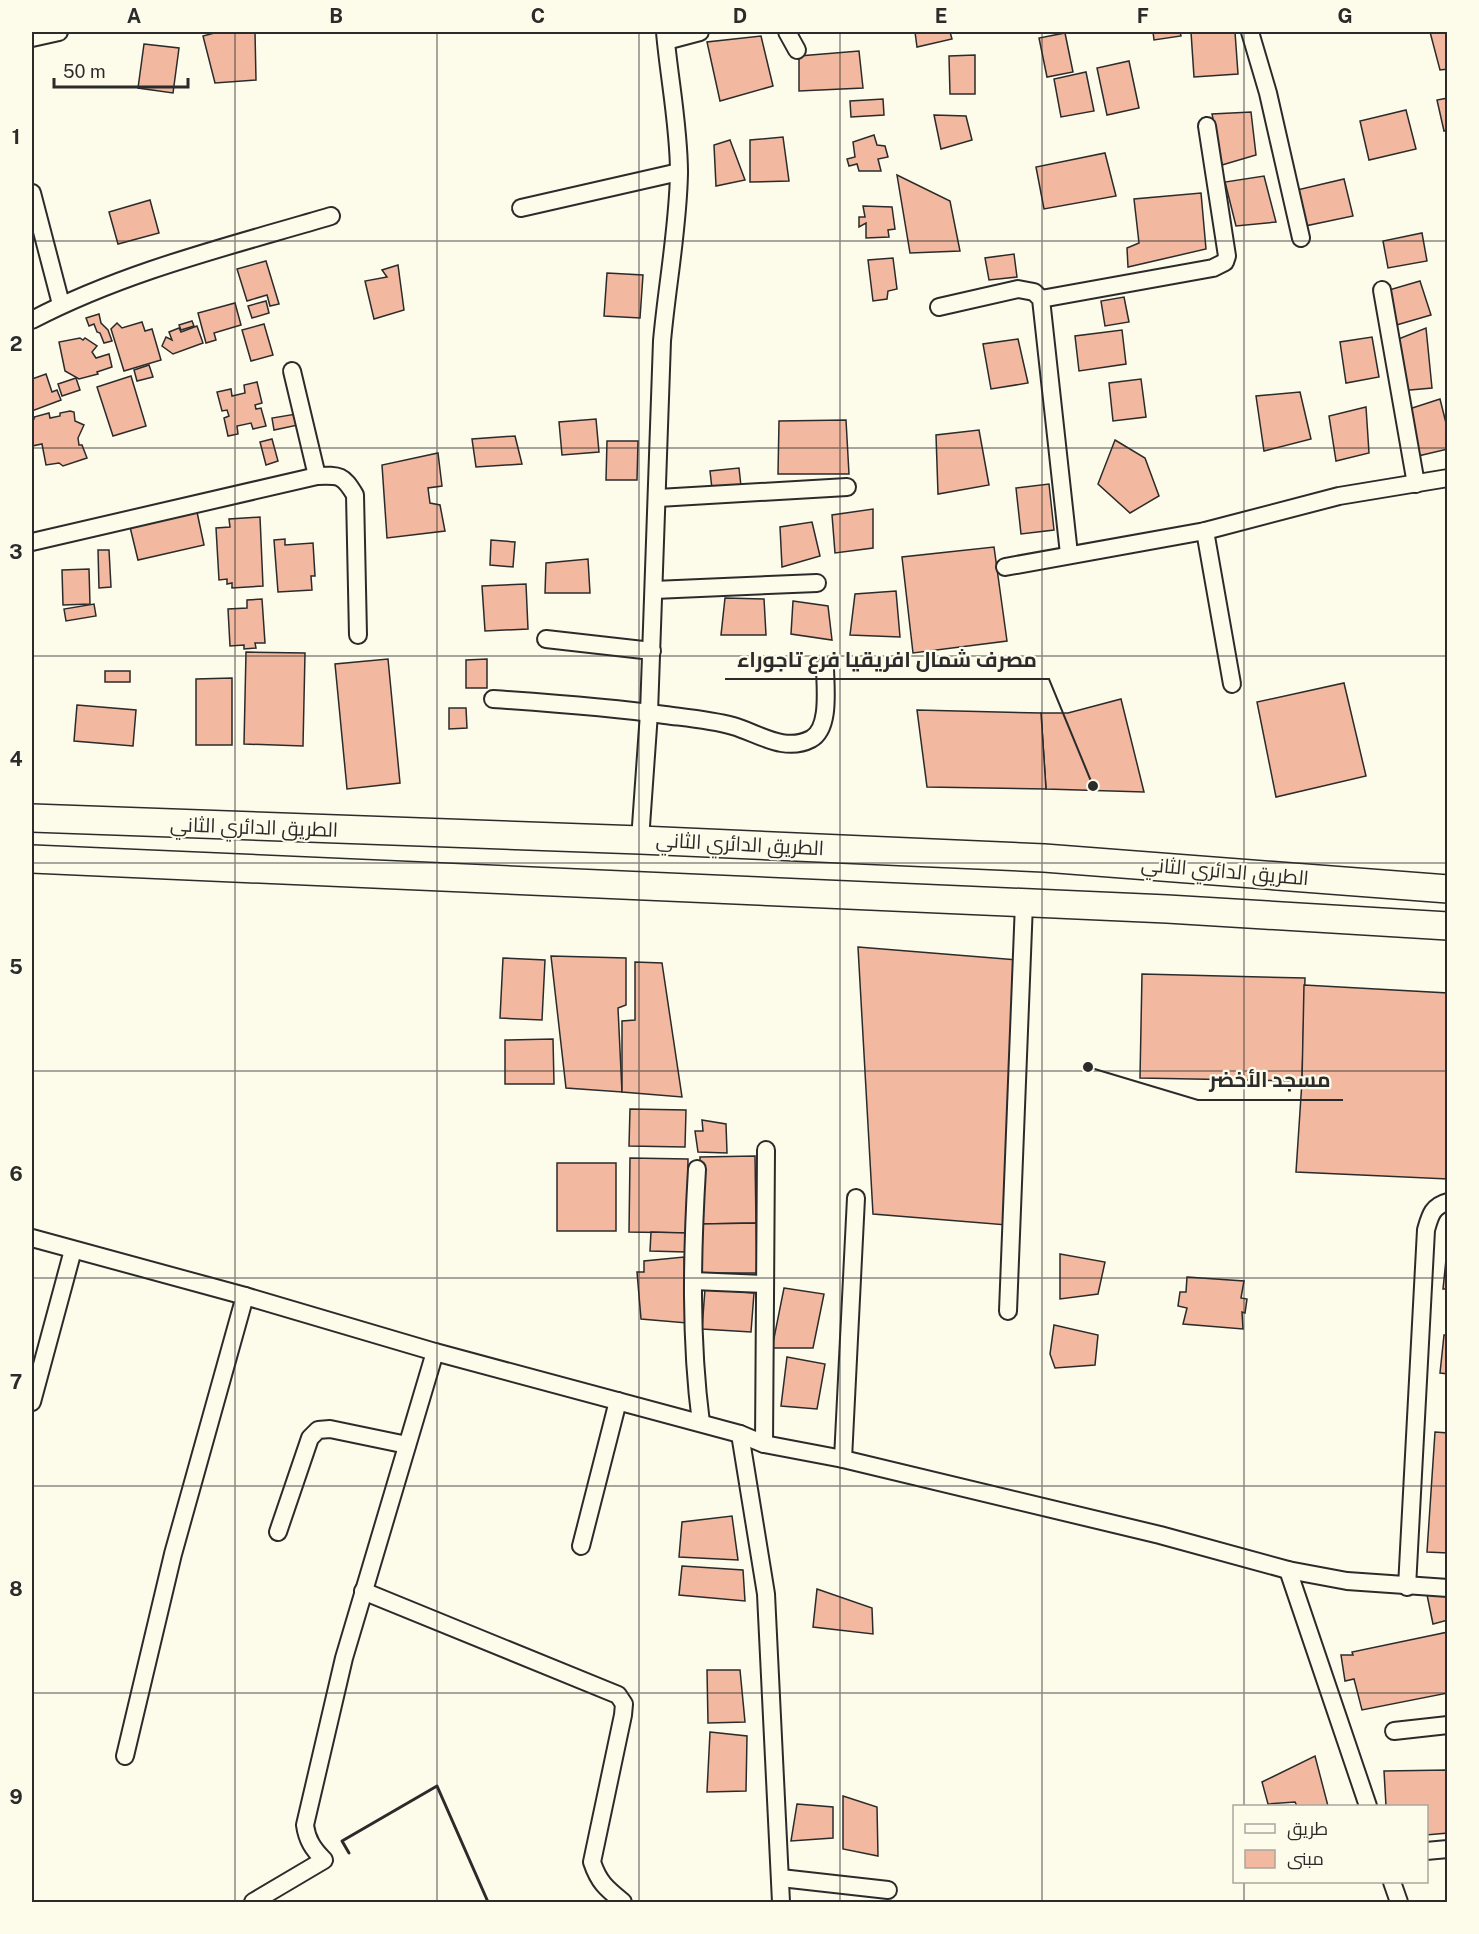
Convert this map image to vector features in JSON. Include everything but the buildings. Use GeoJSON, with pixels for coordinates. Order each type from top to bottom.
{"type":"FeatureCollection","features":[{"type":"Feature","properties":{"kind":"highway","name":"الطريق الدائري الثاني"},"geometry":{"type":"LineString","coordinates":[[32,818],[1032,857],[1448,889]]}},
{"type":"Feature","properties":{"kind":"highway","name":"الطريق الدائري الثاني"},"geometry":{"type":"LineString","coordinates":[[32,859],[1167,909],[1448,926]]}},
{"type":"Feature","properties":{"kind":"highway"},"geometry":{"type":"LineString","coordinates":[[1167,909],[1175,904],[1183,893],[1184,879],[1178,867]]}},
{"type":"Feature","properties":{"kind":"highway"},"geometry":{"type":"LineString","coordinates":[[1275,916],[1269,902],[1269,893],[1279,875]]}},
{"type":"Feature","properties":{"kind":"street"},"geometry":{"type":"LineString","coordinates":[[38,35],[59,32]]}},
{"type":"Feature","properties":{"kind":"street"},"geometry":{"type":"LineString","coordinates":[[640,840],[652,651],[662,341],[679,172],[665,36],[700,32]]}},
{"type":"Feature","properties":{"kind":"street"},"geometry":{"type":"LineString","coordinates":[[787,32],[797,50]]}},
{"type":"Feature","properties":{"kind":"street"},"geometry":{"type":"LineString","coordinates":[[1250,32],[1268,93],[1301,238]]}},
{"type":"Feature","properties":{"kind":"street"},"geometry":{"type":"LineString","coordinates":[[1041,299],[1213,268],[1225,262],[1227,256],[1207,126]]}},
{"type":"Feature","properties":{"kind":"street"},"geometry":{"type":"LineString","coordinates":[[521,208],[679,172]]}},
{"type":"Feature","properties":{"kind":"street"},"geometry":{"type":"LineString","coordinates":[[32,193],[61,304]]}},
{"type":"Feature","properties":{"kind":"street"},"geometry":{"type":"LineString","coordinates":[[32,320],[61,304],[144,271],[331,216]]}},
{"type":"Feature","properties":{"kind":"street"},"geometry":{"type":"LineString","coordinates":[[939,307],[1017,289],[1034,292],[1041,299],[1069,554]]}},
{"type":"Feature","properties":{"kind":"street"},"geometry":{"type":"LineString","coordinates":[[1382,290],[1416,484]]}},
{"type":"Feature","properties":{"kind":"street"},"geometry":{"type":"LineString","coordinates":[[292,371],[317,476]]}},
{"type":"Feature","properties":{"kind":"street"},"geometry":{"type":"LineString","coordinates":[[32,542],[317,476],[334,475],[345,479],[355,495],[358,635]]}},
{"type":"Feature","properties":{"kind":"street"},"geometry":{"type":"LineString","coordinates":[[1005,567],[1205,531],[1339,496],[1448,478]]}},
{"type":"Feature","properties":{"kind":"street"},"geometry":{"type":"LineString","coordinates":[[658,498],[847,487]]}},
{"type":"Feature","properties":{"kind":"street"},"geometry":{"type":"LineString","coordinates":[[1205,531],[1232,684]]}},
{"type":"Feature","properties":{"kind":"street"},"geometry":{"type":"LineString","coordinates":[[654,590],[817,583]]}},
{"type":"Feature","properties":{"kind":"street"},"geometry":{"type":"LineString","coordinates":[[546,639],[652,651]]}},
{"type":"Feature","properties":{"kind":"street"},"geometry":{"type":"LineString","coordinates":[[493,699],[618,708],[734,726],[769,741],[797,743],[811,739],[825,721],[825,666]]}},
{"type":"Feature","properties":{"kind":"street"},"geometry":{"type":"LineString","coordinates":[[1008,1311],[1024,903]]}},
{"type":"Feature","properties":{"kind":"street"},"geometry":{"type":"LineString","coordinates":[[764,1444],[766,1150]]}},
{"type":"Feature","properties":{"kind":"street"},"geometry":{"type":"LineString","coordinates":[[697,1169],[693,1243],[694,1372],[701,1423]]}},
{"type":"Feature","properties":{"kind":"street"},"geometry":{"type":"LineString","coordinates":[[843,1459],[856,1198]]}},
{"type":"Feature","properties":{"kind":"street"},"geometry":{"type":"LineString","coordinates":[[1407,1587],[1426,1230],[1435,1207],[1448,1202]]}},
{"type":"Feature","properties":{"kind":"street"},"geometry":{"type":"LineString","coordinates":[[32,1238],[245,1296],[435,1352],[701,1423],[740,1434],[764,1444],[843,1459],[1160,1535],[1288,1570],[1347,1581],[1407,1587],[1448,1588]]}},
{"type":"Feature","properties":{"kind":"street"},"geometry":{"type":"LineString","coordinates":[[32,1402],[73,1250]]}},
{"type":"Feature","properties":{"kind":"street"},"geometry":{"type":"LineString","coordinates":[[693,1281],[765,1284]]}},
{"type":"Feature","properties":{"kind":"street"},"geometry":{"type":"LineString","coordinates":[[125,1756],[173,1554],[245,1296]]}},
{"type":"Feature","properties":{"kind":"street"},"geometry":{"type":"LineString","coordinates":[[253,1902],[324,1860],[307,1838],[305,1825],[363,1591],[435,1352]]}},
{"type":"Feature","properties":{"kind":"street"},"geometry":{"type":"LineString","coordinates":[[581,1546],[618,1401]]}},
{"type":"Feature","properties":{"kind":"street"},"geometry":{"type":"LineString","coordinates":[[278,1532],[309,1437],[318,1430],[330,1430],[407,1445]]}},
{"type":"Feature","properties":{"kind":"street"},"geometry":{"type":"LineString","coordinates":[[740,1434],[766,1594],[781,1902]]}},
{"type":"Feature","properties":{"kind":"street"},"geometry":{"type":"LineString","coordinates":[[1288,1570],[1368,1805]]}},
{"type":"Feature","properties":{"kind":"street"},"geometry":{"type":"LineString","coordinates":[[363,1591],[618,1695],[624,1704],[623,1715],[592,1862],[603,1887],[623,1902]]}},
{"type":"Feature","properties":{"kind":"street"},"geometry":{"type":"LineString","coordinates":[[1394,1731],[1448,1725]]}},
{"type":"Feature","properties":{"kind":"street"},"geometry":{"type":"LineString","coordinates":[[1428,1851],[1448,1849]]}},
{"type":"Feature","properties":{"kind":"street"},"geometry":{"type":"LineString","coordinates":[[781,1878],[888,1890]]}},
{"type":"Feature","properties":{"kind":"street"},"geometry":{"type":"LineString","coordinates":[[1393,1883],[1399,1902]]}},
{"type":"Feature","properties":{"kind":"wall"},"geometry":{"type":"LineString","coordinates":[[349,1853],[342,1841],[437,1786],[488,1902]]}},
{"type":"Feature","properties":{"kind":"place","name":"مصرف شمال افريقيا فرع تاجوراء"},"geometry":{"type":"Point","coordinates":[1093,786]}},
{"type":"Feature","properties":{"kind":"place","name":"مسجد الأخضر"},"geometry":{"type":"Point","coordinates":[1088,1067]}}]}
